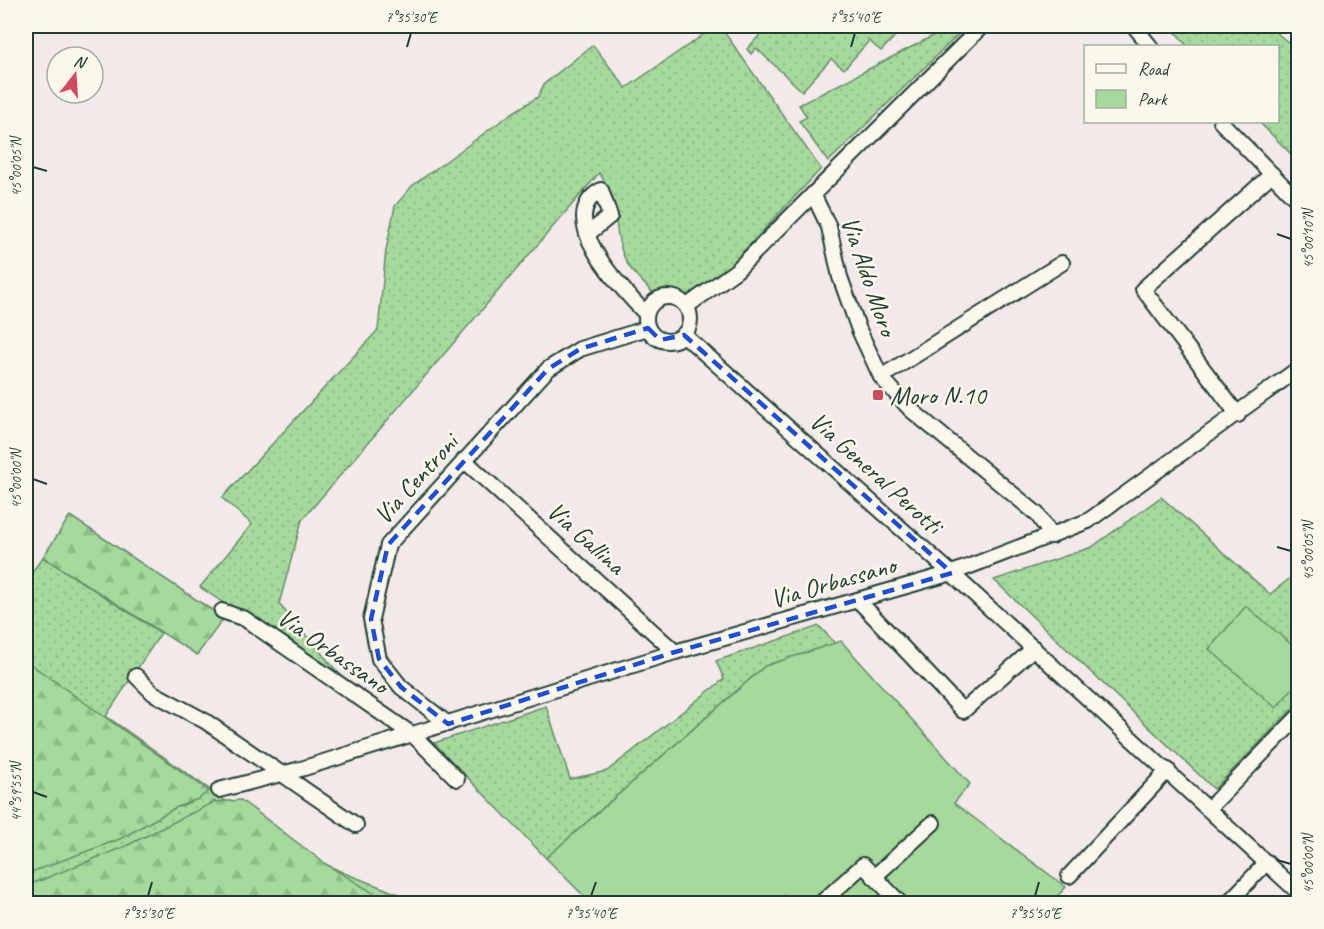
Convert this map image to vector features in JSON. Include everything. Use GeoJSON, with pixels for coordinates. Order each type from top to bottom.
{"type":"FeatureCollection","features":[{"type":"Feature","properties":{"kind":"street","name":"Via Aldo Moro"},"geometry":{"type":"LineString","coordinates":[[982,26],[813,194],[830,227],[840,277],[859,330],[881,377],[910,409],[1037,514],[1052,536]]}},
{"type":"Feature","properties":{"kind":"street"},"geometry":{"type":"LineString","coordinates":[[1134,26],[1149,45]]}},
{"type":"Feature","properties":{"kind":"street"},"geometry":{"type":"LineString","coordinates":[[1222,123],[1299,201]]}},
{"type":"Feature","properties":{"kind":"street"},"geometry":{"type":"LineString","coordinates":[[1238,415],[1143,289],[1272,174]]}},
{"type":"Feature","properties":{"kind":"street"},"geometry":{"type":"LineString","coordinates":[[589,233],[598,258],[660,340],[669,342],[684,335],[691,322],[687,306],[737,270],[813,194]]}},
{"type":"Feature","properties":{"kind":"street"},"geometry":{"type":"LineString","coordinates":[[881,377],[1062,263]]}},
{"type":"Feature","properties":{"kind":"street","name":"Via Centroni"},"geometry":{"type":"LineString","coordinates":[[448,724],[401,687],[379,659],[371,619],[388,545],[548,369],[580,349],[647,321],[652,303],[668,296],[681,300],[687,306]]}},
{"type":"Feature","properties":{"kind":"street","name":"Via General Perotti"},"geometry":{"type":"LineString","coordinates":[[684,335],[952,573],[1299,892]]}},
{"type":"Feature","properties":{"kind":"street","name":"Via Orbassano"},"geometry":{"type":"LineString","coordinates":[[219,790],[281,775],[675,652],[952,573],[1052,536],[1088,521],[1238,415],[1296,378]]}},
{"type":"Feature","properties":{"kind":"street","name":"Via Gallina"},"geometry":{"type":"LineString","coordinates":[[464,460],[675,652]]}},
{"type":"Feature","properties":{"kind":"street"},"geometry":{"type":"LineString","coordinates":[[858,600],[963,711],[1034,648]]}},
{"type":"Feature","properties":{"kind":"street","name":"Via Orbassano"},"geometry":{"type":"LineString","coordinates":[[222,611],[245,619],[413,735]]}},
{"type":"Feature","properties":{"kind":"street"},"geometry":{"type":"LineString","coordinates":[[136,676],[153,693],[205,721],[356,825]]}},
{"type":"Feature","properties":{"kind":"street"},"geometry":{"type":"LineString","coordinates":[[1209,808],[1299,717]]}},
{"type":"Feature","properties":{"kind":"street"},"geometry":{"type":"LineString","coordinates":[[413,735],[458,779]]}},
{"type":"Feature","properties":{"kind":"street"},"geometry":{"type":"LineString","coordinates":[[1069,876],[1168,770]]}},
{"type":"Feature","properties":{"kind":"street"},"geometry":{"type":"LineString","coordinates":[[874,877],[933,824]]}},
{"type":"Feature","properties":{"kind":"street"},"geometry":{"type":"LineString","coordinates":[[1227,903],[1267,862]]}},
{"type":"Feature","properties":{"kind":"street"},"geometry":{"type":"LineString","coordinates":[[820,903],[863,865],[901,903]]}},
{"type":"Feature","properties":{"kind":"highlighted area"},"geometry":{"type":"Polygon","coordinates":[[[648,328],[660,340],[684,335],[952,573],[675,652],[448,724],[401,687],[379,659],[371,619],[388,545],[548,369],[580,349],[648,328]]]}},
{"type":"Feature","properties":{"kind":"green space"},"geometry":{"type":"Polygon","coordinates":[[[716,26],[720,26],[821,169],[724,272],[687,295],[666,288],[652,292],[629,267],[622,252],[611,196],[599,173],[302,520],[279,604],[355,692],[200,587],[252,524],[222,498],[378,330],[386,250],[395,206],[412,186],[512,113],[538,97],[544,84],[593,45],[626,88],[716,26]]]}},
{"type":"Feature","properties":{"kind":"green space"},"geometry":{"type":"Polygon","coordinates":[[[768,26],[905,26],[881,51],[869,41],[844,69],[831,59],[802,91],[756,48],[751,54],[747,49],[768,26]]]}},
{"type":"Feature","properties":{"kind":"green space"},"geometry":{"type":"Polygon","coordinates":[[[952,26],[964,29],[828,162],[799,121],[807,117],[799,105],[952,26]]]}},
{"type":"Feature","properties":{"kind":"green space"},"geometry":{"type":"Polygon","coordinates":[[[1171,26],[1268,26],[1298,50],[1298,161],[1260,123],[1279,123],[1279,45],[1186,45],[1171,26]]]}},
{"type":"Feature","properties":{"kind":"green space"},"geometry":{"type":"Polygon","coordinates":[[[1161,497],[1270,594],[1298,572],[1298,703],[1214,789],[994,580],[1092,547],[1161,497]]]}},
{"type":"Feature","properties":{"kind":"green space"},"geometry":{"type":"Polygon","coordinates":[[[70,516],[224,618],[197,655],[43,557],[70,516]]]}},
{"type":"Feature","properties":{"kind":"green space"},"geometry":{"type":"Polygon","coordinates":[[[43,557],[161,633],[106,716],[294,849],[344,873],[422,903],[26,903],[26,664],[57,684],[26,661],[26,580],[43,557]]]}},
{"type":"Feature","properties":{"kind":"green space"},"geometry":{"type":"Polygon","coordinates":[[[1246,606],[1298,650],[1298,682],[1276,708],[1209,649],[1246,606]]]}},
{"type":"Feature","properties":{"kind":"green space"},"geometry":{"type":"Polygon","coordinates":[[[819,626],[836,644],[765,666],[546,858],[434,743],[546,706],[570,779],[607,771],[724,679],[716,661],[819,626]]]}},
{"type":"Feature","properties":{"kind":"green space"},"geometry":{"type":"Polygon","coordinates":[[[841,641],[970,784],[954,803],[1066,887],[1050,904],[591,903],[546,858],[765,666],[841,641]]]}},
{"type":"Feature","properties":{"kind":"green space"},"geometry":{"type":"Polygon","coordinates":[[[26,661],[209,791],[198,799],[175,808],[120,839],[26,874],[26,661]]]}},
{"type":"Feature","properties":{"kind":"green space"},"geometry":{"type":"Polygon","coordinates":[[[241,800],[327,865],[390,903],[26,903],[26,886],[126,846],[214,802],[241,800]]]}},
{"type":"Feature","properties":{"kind":"place","name":"Moro N.10"},"geometry":{"type":"Point","coordinates":[878,395]}}]}
